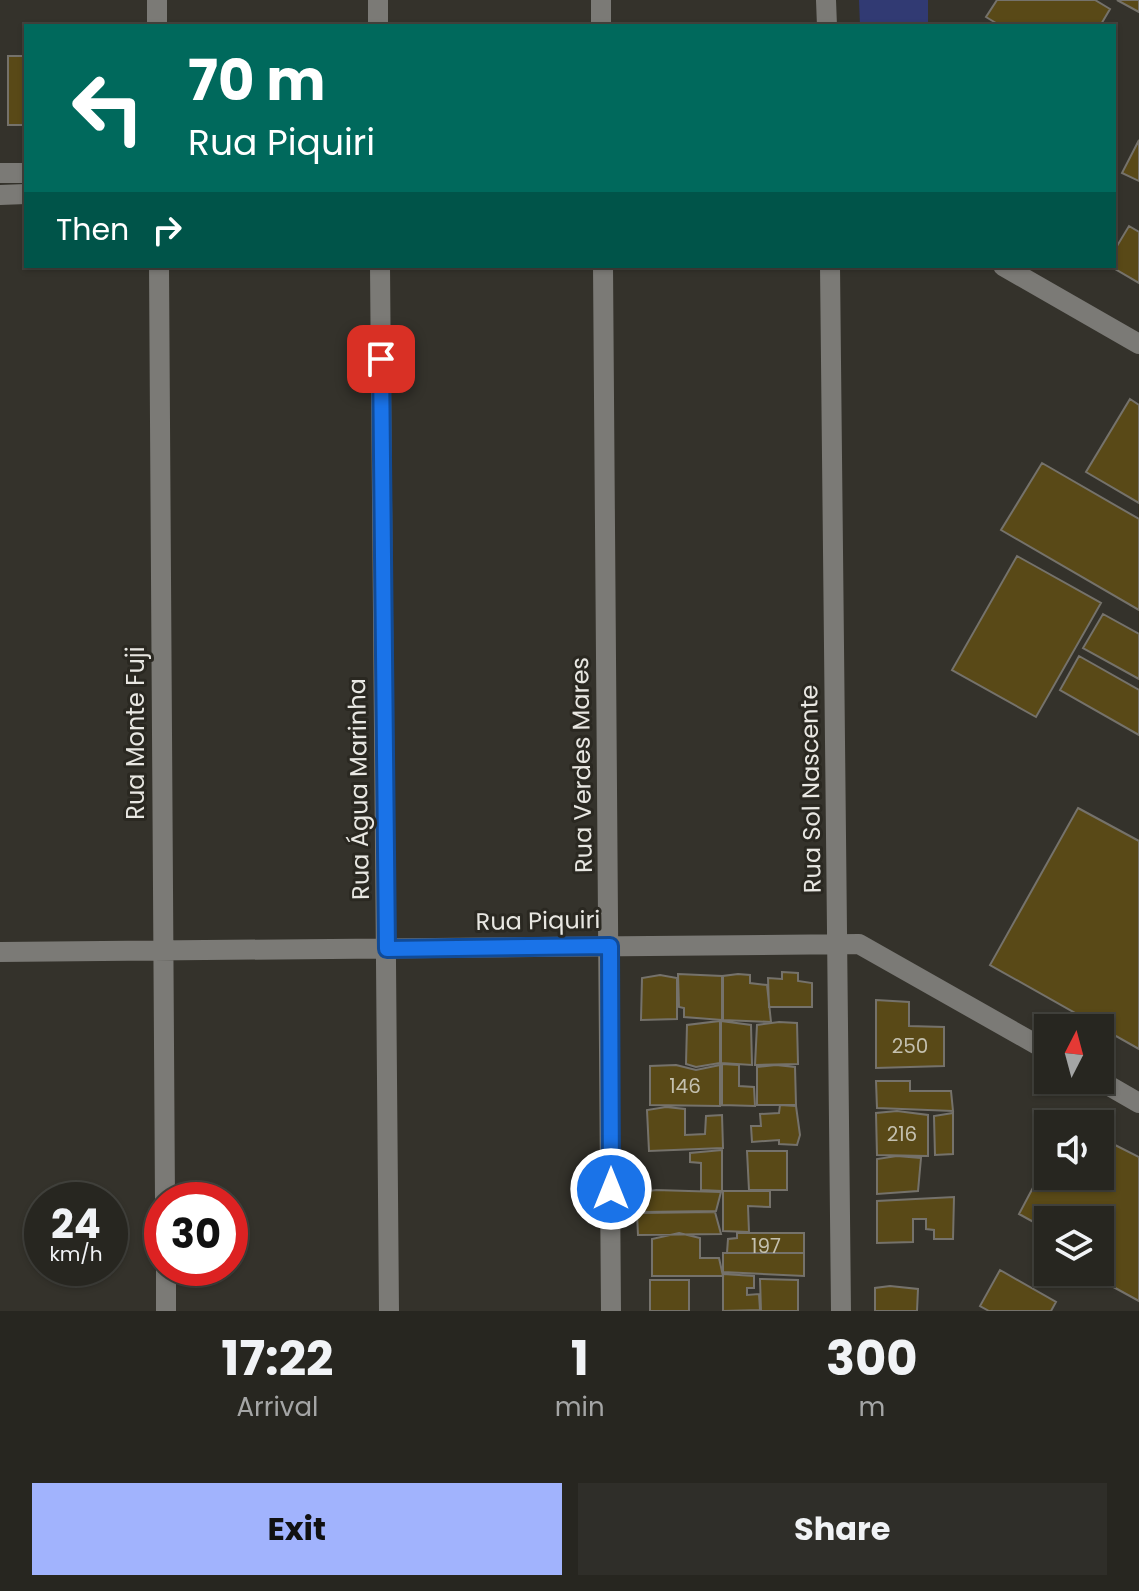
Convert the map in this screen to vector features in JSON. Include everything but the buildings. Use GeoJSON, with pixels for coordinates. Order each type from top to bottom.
{"type":"FeatureCollection","features":[{"type":"Feature","properties":{"kind":"street"},"geometry":{"type":"LineString","coordinates":[[157,0],[157,24]]}},
{"type":"Feature","properties":{"kind":"street"},"geometry":{"type":"LineString","coordinates":[[378,0],[378,24]]}},
{"type":"Feature","properties":{"kind":"street"},"geometry":{"type":"LineString","coordinates":[[601,0],[601,24]]}},
{"type":"Feature","properties":{"kind":"street"},"geometry":{"type":"LineString","coordinates":[[826,0],[827,24]]}},
{"type":"Feature","properties":{"kind":"street"},"geometry":{"type":"LineString","coordinates":[[0,173],[24,173]]}},
{"type":"Feature","properties":{"kind":"street"},"geometry":{"type":"LineString","coordinates":[[0,195],[24,194]]}},
{"type":"Feature","properties":{"kind":"street","name":"Rua Monte Fuji"},"geometry":{"type":"LineString","coordinates":[[159,268],[165,1182]]}},
{"type":"Feature","properties":{"kind":"street","name":"Rua Água Marinha"},"geometry":{"type":"LineString","coordinates":[[380,268],[389,1311]]}},
{"type":"Feature","properties":{"kind":"street","name":"Rua Verdes Mares"},"geometry":{"type":"LineString","coordinates":[[603,268],[611,1311]]}},
{"type":"Feature","properties":{"kind":"street","name":"Rua Sol Nascente"},"geometry":{"type":"LineString","coordinates":[[830,268],[840,945],[841,1311]]}},
{"type":"Feature","properties":{"kind":"street"},"geometry":{"type":"LineString","coordinates":[[1006,268],[1139,344]]}},
{"type":"Feature","properties":{"kind":"street","name":"Rua Piquiri"},"geometry":{"type":"LineString","coordinates":[[0,952],[859,944],[1034,1043]]}},
{"type":"Feature","properties":{"kind":"street"},"geometry":{"type":"LineString","coordinates":[[1114,1089],[1139,1103]]}},
{"type":"Feature","properties":{"kind":"street"},"geometry":{"type":"LineString","coordinates":[[166,1286],[166,1311]]}},
{"type":"Feature","properties":{"kind":"shaded area"},"geometry":{"type":"Polygon","coordinates":[[[859,0],[928,0],[928,24],[860,24],[859,0]]]}},
{"type":"Feature","properties":{"kind":"route"},"geometry":{"type":"LineString","coordinates":[[381,359],[387,949],[610,946],[611,1189]]}}]}
